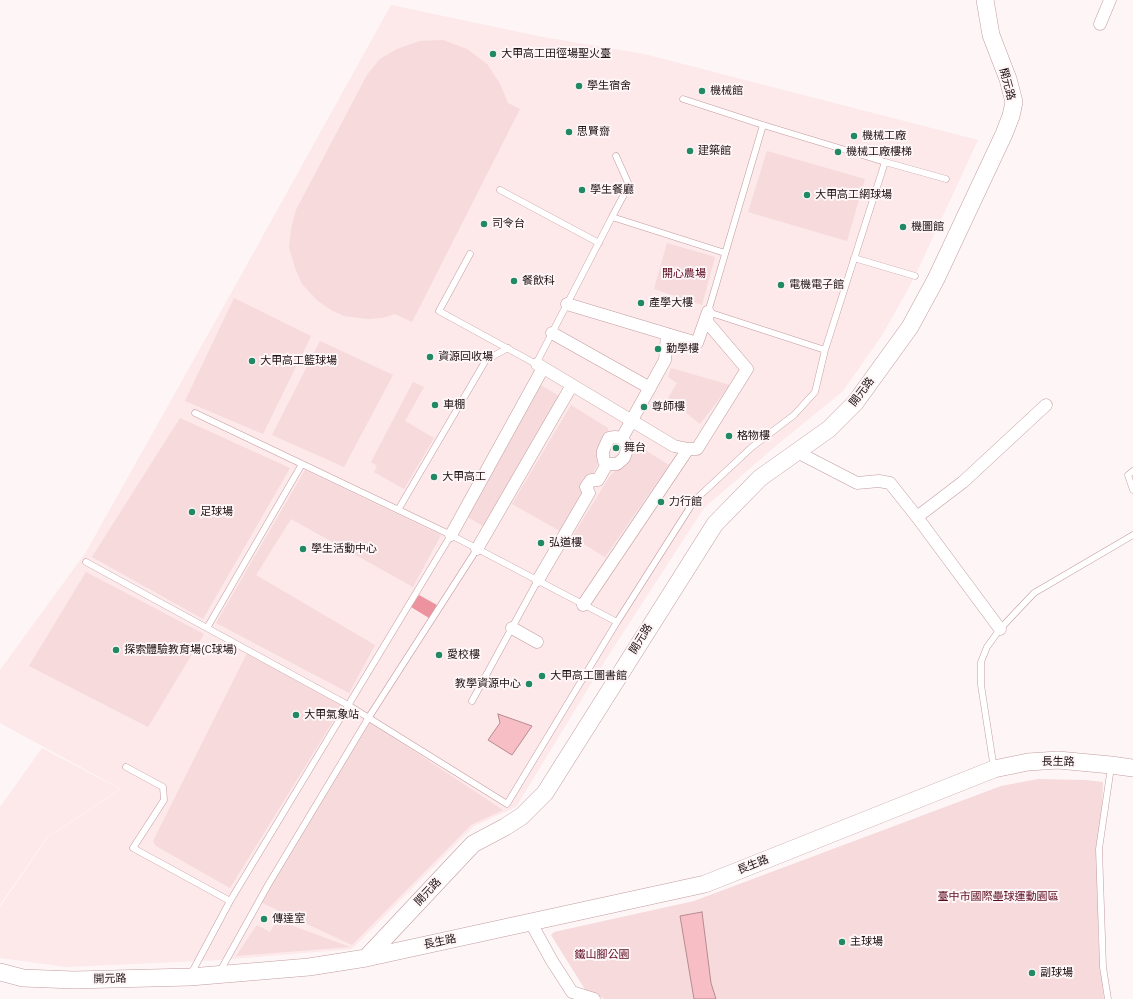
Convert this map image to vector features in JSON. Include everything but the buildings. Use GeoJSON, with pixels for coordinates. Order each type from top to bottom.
{"type":"FeatureCollection","features":[{"type":"Feature","properties":{"kind":"street","name":"開元路"},"geometry":{"type":"LineString","coordinates":[[0,972],[23,978],[74,980],[190,977],[310,967],[366,958],[473,844],[522,816],[545,793],[715,524],[760,478],[829,429],[855,403],[910,327],[936,279],[1011,116],[1014,102],[1008,79],[991,35],[985,0]]}},
{"type":"Feature","properties":{"kind":"street"},"geometry":{"type":"LineString","coordinates":[[1100,24],[1110,0]]}},
{"type":"Feature","properties":{"kind":"street"},"geometry":{"type":"LineString","coordinates":[[567,304],[697,343],[708,312]]}},
{"type":"Feature","properties":{"kind":"street"},"geometry":{"type":"LineString","coordinates":[[451,535],[539,366],[674,446],[697,449],[747,369],[707,322],[708,312]]}},
{"type":"Feature","properties":{"kind":"street"},"geometry":{"type":"LineString","coordinates":[[552,333],[650,388]]}},
{"type":"Feature","properties":{"kind":"street"},"geometry":{"type":"LineString","coordinates":[[622,438],[666,360],[667,334]]}},
{"type":"Feature","properties":{"kind":"street"},"geometry":{"type":"LineString","coordinates":[[477,549],[572,385]]}},
{"type":"Feature","properties":{"kind":"street"},"geometry":{"type":"LineString","coordinates":[[918,517],[963,482],[1046,405]]}},
{"type":"Feature","properties":{"kind":"street"},"geometry":{"type":"LineString","coordinates":[[609,438],[622,438],[628,447],[624,458],[617,464],[607,464],[604,461],[602,451],[609,438]]}},
{"type":"Feature","properties":{"kind":"street"},"geometry":{"type":"LineString","coordinates":[[583,604],[688,449]]}},
{"type":"Feature","properties":{"kind":"street"},"geometry":{"type":"LineString","coordinates":[[797,452],[857,483],[878,481],[890,483],[918,517],[1000,629]]}},
{"type":"Feature","properties":{"kind":"street"},"geometry":{"type":"LineString","coordinates":[[538,580],[588,493],[586,487],[591,480],[598,480],[607,464]]}},
{"type":"Feature","properties":{"kind":"street"},"geometry":{"type":"LineString","coordinates":[[512,628],[537,642]]}},
{"type":"Feature","properties":{"kind":"street","name":"長生路"},"geometry":{"type":"LineString","coordinates":[[366,958],[705,884],[994,770],[1028,762],[1058,760],[1133,768]]}},
{"type":"Feature","properties":{"kind":"street"},"geometry":{"type":"LineString","coordinates":[[531,923],[552,961],[572,992],[594,999]]}},
{"type":"Feature","properties":{"kind":"lane"},"geometry":{"type":"LineString","coordinates":[[683,99],[763,125],[946,180]]}},
{"type":"Feature","properties":{"kind":"lane"},"geometry":{"type":"LineString","coordinates":[[763,125],[708,312],[825,350]]}},
{"type":"Feature","properties":{"kind":"lane"},"geometry":{"type":"LineString","coordinates":[[470,254],[439,311],[539,366],[552,333],[629,185],[616,156]]}},
{"type":"Feature","properties":{"kind":"lane"},"geometry":{"type":"LineString","coordinates":[[86,562],[369,717],[507,804],[617,622],[694,501],[752,447],[794,415],[815,392],[825,350],[885,162]]}},
{"type":"Feature","properties":{"kind":"lane"},"geometry":{"type":"LineString","coordinates":[[500,190],[599,242]]}},
{"type":"Feature","properties":{"kind":"lane"},"geometry":{"type":"LineString","coordinates":[[612,217],[725,253]]}},
{"type":"Feature","properties":{"kind":"lane"},"geometry":{"type":"LineString","coordinates":[[854,258],[915,276]]}},
{"type":"Feature","properties":{"kind":"lane"},"geometry":{"type":"LineString","coordinates":[[398,510],[486,360],[508,348]]}},
{"type":"Feature","properties":{"kind":"lane"},"geometry":{"type":"LineString","coordinates":[[195,413],[451,535],[617,622]]}},
{"type":"Feature","properties":{"kind":"lane"},"geometry":{"type":"LineString","coordinates":[[206,628],[302,464]]}},
{"type":"Feature","properties":{"kind":"lane"},"geometry":{"type":"LineString","coordinates":[[1133,470],[1128,475],[1133,490]]}},
{"type":"Feature","properties":{"kind":"lane"},"geometry":{"type":"LineString","coordinates":[[190,977],[230,901],[451,535]]}},
{"type":"Feature","properties":{"kind":"lane"},"geometry":{"type":"LineString","coordinates":[[994,770],[981,685],[981,662],[987,647],[1000,629],[1034,593],[1133,535]]}},
{"type":"Feature","properties":{"kind":"lane"},"geometry":{"type":"LineString","coordinates":[[218,975],[268,885],[369,717],[477,549]]}},
{"type":"Feature","properties":{"kind":"lane"},"geometry":{"type":"LineString","coordinates":[[472,701],[538,580]]}},
{"type":"Feature","properties":{"kind":"lane"},"geometry":{"type":"LineString","coordinates":[[1108,999],[1103,967],[1099,849],[1111,765]]}},
{"type":"Feature","properties":{"kind":"lane"},"geometry":{"type":"LineString","coordinates":[[126,767],[163,787],[164,800],[132,848],[230,901]]}},
{"type":"Feature","properties":{"kind":"shaded area","name":"大甲高工"},"geometry":{"type":"Polygon","coordinates":[[[391,5],[543,37],[644,54],[978,140],[914,278],[883,334],[843,391],[704,508],[608,656],[516,807],[474,826],[352,949],[221,960],[66,967],[0,958],[0,907],[48,837],[121,789],[0,723],[0,670],[86,552],[391,5]]]}},
{"type":"Feature","properties":{"kind":"shaded area"},"geometry":{"type":"Polygon","coordinates":[[[419,595],[437,605],[429,618],[411,607],[419,595]]]}},
{"type":"Feature","properties":{"kind":"shaded area"},"geometry":{"type":"Polygon","coordinates":[[[498,714],[532,726],[512,755],[488,740],[500,723],[498,714]]]}},
{"type":"Feature","properties":{"kind":"shaded area"},"geometry":{"type":"Polygon","coordinates":[[[42,748],[120,789],[47,837],[0,905],[0,807],[42,748]]]}},
{"type":"Feature","properties":{"kind":"shaded area"},"geometry":{"type":"Polygon","coordinates":[[[702,912],[711,983],[716,999],[694,999],[680,916],[702,912]]]}},
{"type":"Feature","properties":{"kind":"green space"},"geometry":{"type":"Polygon","coordinates":[[[443,40],[467,49],[487,64],[500,84],[508,103],[520,109],[412,322],[395,314],[382,318],[367,319],[344,316],[331,310],[318,301],[302,284],[295,268],[289,247],[291,229],[296,210],[367,75],[380,59],[397,49],[420,41],[443,40]]]}},
{"type":"Feature","properties":{"kind":"green space","name":"大甲高工網球場"},"geometry":{"type":"Polygon","coordinates":[[[767,151],[865,179],[847,241],[748,212],[767,151]]]}},
{"type":"Feature","properties":{"kind":"green space","name":"開心農場"},"geometry":{"type":"Polygon","coordinates":[[[667,243],[715,257],[702,305],[654,289],[667,243]]]}},
{"type":"Feature","properties":{"kind":"green space","name":"大甲高工籃球場"},"geometry":{"type":"Polygon","coordinates":[[[234,298],[311,336],[263,434],[185,401],[234,298]]]}},
{"type":"Feature","properties":{"kind":"green space","name":"大甲高工籃球場"},"geometry":{"type":"Polygon","coordinates":[[[320,341],[393,375],[344,467],[272,435],[320,341]]]}},
{"type":"Feature","properties":{"kind":"green space"},"geometry":{"type":"Polygon","coordinates":[[[671,368],[730,385],[700,424],[668,398],[677,383],[668,377],[671,368]]]}},
{"type":"Feature","properties":{"kind":"green space"},"geometry":{"type":"Polygon","coordinates":[[[413,382],[424,387],[405,421],[434,438],[404,489],[374,472],[377,466],[371,462],[413,382]]]}},
{"type":"Feature","properties":{"kind":"green space"},"geometry":{"type":"Polygon","coordinates":[[[537,383],[561,397],[488,529],[464,515],[537,383]]]}},
{"type":"Feature","properties":{"kind":"green space"},"geometry":{"type":"Polygon","coordinates":[[[571,405],[608,428],[608,431],[599,444],[597,457],[598,464],[560,531],[512,504],[571,405]]]}},
{"type":"Feature","properties":{"kind":"green space","name":"足球場"},"geometry":{"type":"Polygon","coordinates":[[[180,418],[290,468],[203,619],[92,557],[180,418]]]}},
{"type":"Feature","properties":{"kind":"green space"},"geometry":{"type":"Polygon","coordinates":[[[635,444],[669,465],[605,557],[572,537],[610,476],[629,462],[632,453],[631,451],[635,444]]]}},
{"type":"Feature","properties":{"kind":"green space"},"geometry":{"type":"Polygon","coordinates":[[[305,470],[441,535],[413,587],[291,519],[256,575],[375,645],[349,693],[216,623],[305,470]]]}},
{"type":"Feature","properties":{"kind":"green space","name":"探索體驗教育場(C球場)"},"geometry":{"type":"Polygon","coordinates":[[[86,572],[204,634],[148,727],[29,666],[86,572]]]}},
{"type":"Feature","properties":{"kind":"green space"},"geometry":{"type":"Polygon","coordinates":[[[247,653],[343,705],[230,888],[156,846],[153,841],[247,653]]]}},
{"type":"Feature","properties":{"kind":"green space"},"geometry":{"type":"Polygon","coordinates":[[[370,722],[503,810],[471,825],[352,945],[260,902],[370,722]]]}},
{"type":"Feature","properties":{"kind":"green space","name":"臺中市國際壘球運動園區"},"geometry":{"type":"Polygon","coordinates":[[[1038,779],[1103,782],[1098,937],[1104,999],[605,999],[586,991],[551,935],[554,932],[694,901],[1001,786],[1038,779]]]}},
{"type":"Feature","properties":{"kind":"green space"},"geometry":{"type":"Polygon","coordinates":[[[277,920],[350,947],[236,956],[257,925],[270,932],[277,920]]]}},
{"type":"Feature","properties":{"kind":"place","name":"大甲高工田徑場聖火臺"},"geometry":{"type":"Point","coordinates":[493,54]}},
{"type":"Feature","properties":{"kind":"place","name":"學生宿舍"},"geometry":{"type":"Point","coordinates":[579,86]}},
{"type":"Feature","properties":{"kind":"place","name":"機械館"},"geometry":{"type":"Point","coordinates":[702,91]}},
{"type":"Feature","properties":{"kind":"place","name":"思賢齋"},"geometry":{"type":"Point","coordinates":[569,132]}},
{"type":"Feature","properties":{"kind":"place","name":"機械工廠"},"geometry":{"type":"Point","coordinates":[854,136]}},
{"type":"Feature","properties":{"kind":"place","name":"建築館"},"geometry":{"type":"Point","coordinates":[690,151]}},
{"type":"Feature","properties":{"kind":"place","name":"機械工廠樓梯"},"geometry":{"type":"Point","coordinates":[838,152]}},
{"type":"Feature","properties":{"kind":"place","name":"學生餐廳"},"geometry":{"type":"Point","coordinates":[582,190]}},
{"type":"Feature","properties":{"kind":"place","name":"大甲高工網球場"},"geometry":{"type":"Point","coordinates":[807,195]}},
{"type":"Feature","properties":{"kind":"place","name":"司令台"},"geometry":{"type":"Point","coordinates":[484,224]}},
{"type":"Feature","properties":{"kind":"place","name":"機圖館"},"geometry":{"type":"Point","coordinates":[903,227]}},
{"type":"Feature","properties":{"kind":"place","name":"餐飲科"},"geometry":{"type":"Point","coordinates":[514,281]}},
{"type":"Feature","properties":{"kind":"place","name":"電機電子館"},"geometry":{"type":"Point","coordinates":[781,285]}},
{"type":"Feature","properties":{"kind":"place","name":"產學大樓"},"geometry":{"type":"Point","coordinates":[641,303]}},
{"type":"Feature","properties":{"kind":"place","name":"勤學樓"},"geometry":{"type":"Point","coordinates":[658,349]}},
{"type":"Feature","properties":{"kind":"place","name":"資源回收場"},"geometry":{"type":"Point","coordinates":[430,357]}},
{"type":"Feature","properties":{"kind":"place","name":"大甲高工籃球場"},"geometry":{"type":"Point","coordinates":[252,361]}},
{"type":"Feature","properties":{"kind":"place","name":"車棚"},"geometry":{"type":"Point","coordinates":[435,405]}},
{"type":"Feature","properties":{"kind":"place","name":"尊師樓"},"geometry":{"type":"Point","coordinates":[644,407]}},
{"type":"Feature","properties":{"kind":"place","name":"格物樓"},"geometry":{"type":"Point","coordinates":[729,436]}},
{"type":"Feature","properties":{"kind":"place","name":"舞台"},"geometry":{"type":"Point","coordinates":[616,448]}},
{"type":"Feature","properties":{"kind":"place","name":"大甲高工"},"geometry":{"type":"Point","coordinates":[434,477]}},
{"type":"Feature","properties":{"kind":"place","name":"力行館"},"geometry":{"type":"Point","coordinates":[661,502]}},
{"type":"Feature","properties":{"kind":"place","name":"足球場"},"geometry":{"type":"Point","coordinates":[192,512]}},
{"type":"Feature","properties":{"kind":"place","name":"弘道樓"},"geometry":{"type":"Point","coordinates":[541,543]}},
{"type":"Feature","properties":{"kind":"place","name":"學生活動中心"},"geometry":{"type":"Point","coordinates":[303,549]}},
{"type":"Feature","properties":{"kind":"place","name":"探索體驗教育場(C球場)"},"geometry":{"type":"Point","coordinates":[116,650]}},
{"type":"Feature","properties":{"kind":"place","name":"愛校樓"},"geometry":{"type":"Point","coordinates":[439,655]}},
{"type":"Feature","properties":{"kind":"place","name":"大甲高工圖書館"},"geometry":{"type":"Point","coordinates":[542,676]}},
{"type":"Feature","properties":{"kind":"place","name":"教學資源中心"},"geometry":{"type":"Point","coordinates":[529,684]}},
{"type":"Feature","properties":{"kind":"place","name":"大甲氣象站"},"geometry":{"type":"Point","coordinates":[296,715]}},
{"type":"Feature","properties":{"kind":"place","name":"傳達室"},"geometry":{"type":"Point","coordinates":[264,919]}},
{"type":"Feature","properties":{"kind":"place","name":"主球場"},"geometry":{"type":"Point","coordinates":[842,942]}},
{"type":"Feature","properties":{"kind":"place","name":"副球場"},"geometry":{"type":"Point","coordinates":[1032,973]}},
{"type":"Feature","properties":{"kind":"park label","name":"鐵山腳公園"},"geometry":{"type":"Point","coordinates":[602,955]}}]}
